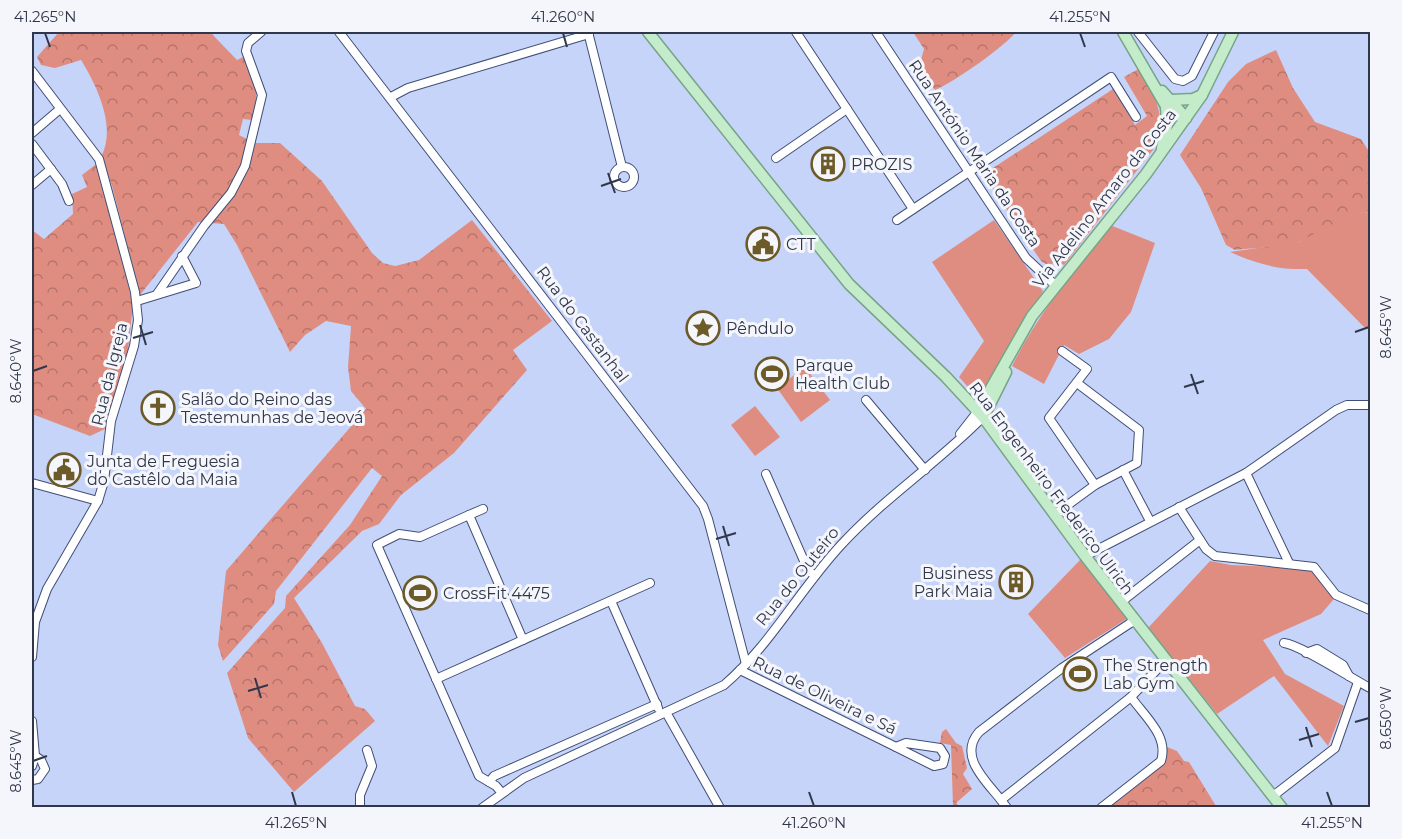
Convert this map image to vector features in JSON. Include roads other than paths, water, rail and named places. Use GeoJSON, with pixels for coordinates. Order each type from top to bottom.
{"type":"FeatureCollection","features":[{"type":"Feature","properties":{"kind":"main road","name":"Rua Engenheiro Frederico Ulrich"},"geometry":{"type":"LineString","coordinates":[[648,32],[849,284],[981,414],[1085,556],[1282,807]]}},
{"type":"Feature","properties":{"kind":"main road"},"geometry":{"type":"LineString","coordinates":[[1123,32],[1175,117],[1186,118]]}},
{"type":"Feature","properties":{"kind":"main road","name":"Via Adelino Amaro da Costa"},"geometry":{"type":"LineString","coordinates":[[981,414],[988,393],[1032,316],[1160,155],[1202,95],[1233,32]]}},
{"type":"Feature","properties":{"kind":"main road"},"geometry":{"type":"LineString","coordinates":[[1168,103],[1193,99],[1202,95]]}},
{"type":"Feature","properties":{"kind":"main road"},"geometry":{"type":"LineString","coordinates":[[1160,155],[1167,125],[1168,103]]}},
{"type":"Feature","properties":{"kind":"main road","name":"Via Adelino Amaro da Costa"},"geometry":{"type":"LineString","coordinates":[[981,414],[999,389],[1014,349]]}},
{"type":"Feature","properties":{"kind":"main road"},"geometry":{"type":"LineString","coordinates":[[968,399],[988,393]]}},
{"type":"Feature","properties":{"kind":"street"},"geometry":{"type":"LineString","coordinates":[[157,294],[182,256],[231,194],[245,166],[262,95],[246,51],[248,43],[261,32]]}},
{"type":"Feature","properties":{"kind":"street","name":"Rua do Castanhal"},"geometry":{"type":"LineString","coordinates":[[339,32],[703,506],[743,667]]}},
{"type":"Feature","properties":{"kind":"street"},"geometry":{"type":"LineString","coordinates":[[796,32],[913,209]]}},
{"type":"Feature","properties":{"kind":"street","name":"Rua António Maria da Costa"},"geometry":{"type":"LineString","coordinates":[[876,32],[1026,258],[1055,285]]}},
{"type":"Feature","properties":{"kind":"street"},"geometry":{"type":"LineString","coordinates":[[1138,32],[1175,79],[1183,81],[1192,76],[1214,32]]}},
{"type":"Feature","properties":{"kind":"street"},"geometry":{"type":"LineString","coordinates":[[391,97],[408,88],[589,33],[622,167]]}},
{"type":"Feature","properties":{"kind":"street","name":"Rua da Igreja"},"geometry":{"type":"LineString","coordinates":[[32,72],[99,159],[136,301],[138,320],[134,346],[111,421],[104,481],[98,501],[47,589],[35,622],[32,657]]}},
{"type":"Feature","properties":{"kind":"street"},"geometry":{"type":"LineString","coordinates":[[897,220],[1111,77],[1136,117]]}},
{"type":"Feature","properties":{"kind":"street"},"geometry":{"type":"LineString","coordinates":[[32,133],[60,109]]}},
{"type":"Feature","properties":{"kind":"street"},"geometry":{"type":"LineString","coordinates":[[776,158],[847,109]]}},
{"type":"Feature","properties":{"kind":"street"},"geometry":{"type":"LineString","coordinates":[[32,144],[62,184],[69,201]]}},
{"type":"Feature","properties":{"kind":"street"},"geometry":{"type":"LineString","coordinates":[[32,185],[51,169]]}},
{"type":"Feature","properties":{"kind":"street"},"geometry":{"type":"LineString","coordinates":[[136,301],[196,282],[182,256]]}},
{"type":"Feature","properties":{"kind":"street"},"geometry":{"type":"LineString","coordinates":[[1062,351],[1087,369],[1049,418],[1095,485]]}},
{"type":"Feature","properties":{"kind":"street"},"geometry":{"type":"LineString","coordinates":[[1054,515],[1095,485],[1137,462],[1139,430],[1077,383]]}},
{"type":"Feature","properties":{"kind":"street"},"geometry":{"type":"LineString","coordinates":[[866,400],[926,470]]}},
{"type":"Feature","properties":{"kind":"street"},"geometry":{"type":"LineString","coordinates":[[1085,556],[1246,473],[1336,410],[1347,405],[1371,405]]}},
{"type":"Feature","properties":{"kind":"street","name":"Rua do Outeiro"},"geometry":{"type":"LineString","coordinates":[[482,807],[524,778],[711,693],[743,667],[854,531],[952,447],[981,414]]}},
{"type":"Feature","properties":{"kind":"street"},"geometry":{"type":"LineString","coordinates":[[1123,470],[1150,521]]}},
{"type":"Feature","properties":{"kind":"street"},"geometry":{"type":"LineString","coordinates":[[1246,473],[1289,563]]}},
{"type":"Feature","properties":{"kind":"street"},"geometry":{"type":"LineString","coordinates":[[766,474],[808,570],[815,576]]}},
{"type":"Feature","properties":{"kind":"street"},"geometry":{"type":"LineString","coordinates":[[32,483],[98,501]]}},
{"type":"Feature","properties":{"kind":"street"},"geometry":{"type":"LineString","coordinates":[[1179,507],[1200,540],[1215,556],[1226,560],[1289,563],[1314,567],[1336,595],[1371,610]]}},
{"type":"Feature","properties":{"kind":"street"},"geometry":{"type":"LineString","coordinates":[[483,509],[420,537],[399,534],[377,545],[479,776],[501,792]]}},
{"type":"Feature","properties":{"kind":"street"},"geometry":{"type":"LineString","coordinates":[[468,515],[523,640]]}},
{"type":"Feature","properties":{"kind":"street"},"geometry":{"type":"LineString","coordinates":[[1121,602],[1200,540]]}},
{"type":"Feature","properties":{"kind":"street"},"geometry":{"type":"LineString","coordinates":[[436,679],[650,583]]}},
{"type":"Feature","properties":{"kind":"street"},"geometry":{"type":"LineString","coordinates":[[611,601],[657,704],[720,807]]}},
{"type":"Feature","properties":{"kind":"street"},"geometry":{"type":"LineString","coordinates":[[1135,620],[1062,668],[979,732],[971,741],[972,761],[1004,804],[1131,697],[1166,660]]}},
{"type":"Feature","properties":{"kind":"street"},"geometry":{"type":"LineString","coordinates":[[1284,643],[1294,644],[1306,653],[1317,649],[1343,665],[1349,676],[1371,688]]}},
{"type":"Feature","properties":{"kind":"street","name":"Rua de Oliveira e Sá"},"geometry":{"type":"LineString","coordinates":[[743,667],[896,747],[934,766],[943,764],[945,756],[940,748],[906,743],[896,747]]}},
{"type":"Feature","properties":{"kind":"street"},"geometry":{"type":"LineString","coordinates":[[1273,796],[1335,748],[1358,682]]}},
{"type":"Feature","properties":{"kind":"street"},"geometry":{"type":"LineString","coordinates":[[1101,807],[1161,761],[1164,750],[1158,734],[1131,697]]}},
{"type":"Feature","properties":{"kind":"street"},"geometry":{"type":"LineString","coordinates":[[489,782],[494,776],[657,704]]}},
{"type":"Feature","properties":{"kind":"street"},"geometry":{"type":"LineString","coordinates":[[32,721],[35,756],[32,766]]}},
{"type":"Feature","properties":{"kind":"street"},"geometry":{"type":"LineString","coordinates":[[360,807],[360,795],[372,766],[367,750]]}},
{"type":"Feature","properties":{"kind":"street"},"geometry":{"type":"LineString","coordinates":[[32,780],[38,779],[45,769],[41,760],[35,756]]}},
{"type":"Feature","properties":{"kind":"place","name":"PROZIS"},"geometry":{"type":"Point","coordinates":[828,164]}},
{"type":"Feature","properties":{"kind":"place","name":"CTT"},"geometry":{"type":"Point","coordinates":[763,244]}},
{"type":"Feature","properties":{"kind":"place","name":"Pêndulo"},"geometry":{"type":"Point","coordinates":[703,328]}},
{"type":"Feature","properties":{"kind":"place","name":"Parque Health Club"},"geometry":{"type":"Point","coordinates":[772,374]}},
{"type":"Feature","properties":{"kind":"place","name":"Salão do Reino das Testemunhas de Jeová"},"geometry":{"type":"Point","coordinates":[158,408]}},
{"type":"Feature","properties":{"kind":"place","name":"Junta de Freguesia do Castêlo da Maia"},"geometry":{"type":"Point","coordinates":[64,470]}},
{"type":"Feature","properties":{"kind":"place","name":"Business Park Maia"},"geometry":{"type":"Point","coordinates":[1016,582]}},
{"type":"Feature","properties":{"kind":"place","name":"CrossFit 4475"},"geometry":{"type":"Point","coordinates":[420,593]}},
{"type":"Feature","properties":{"kind":"place","name":"The Strength Lab Gym"},"geometry":{"type":"Point","coordinates":[1080,674]}}]}
